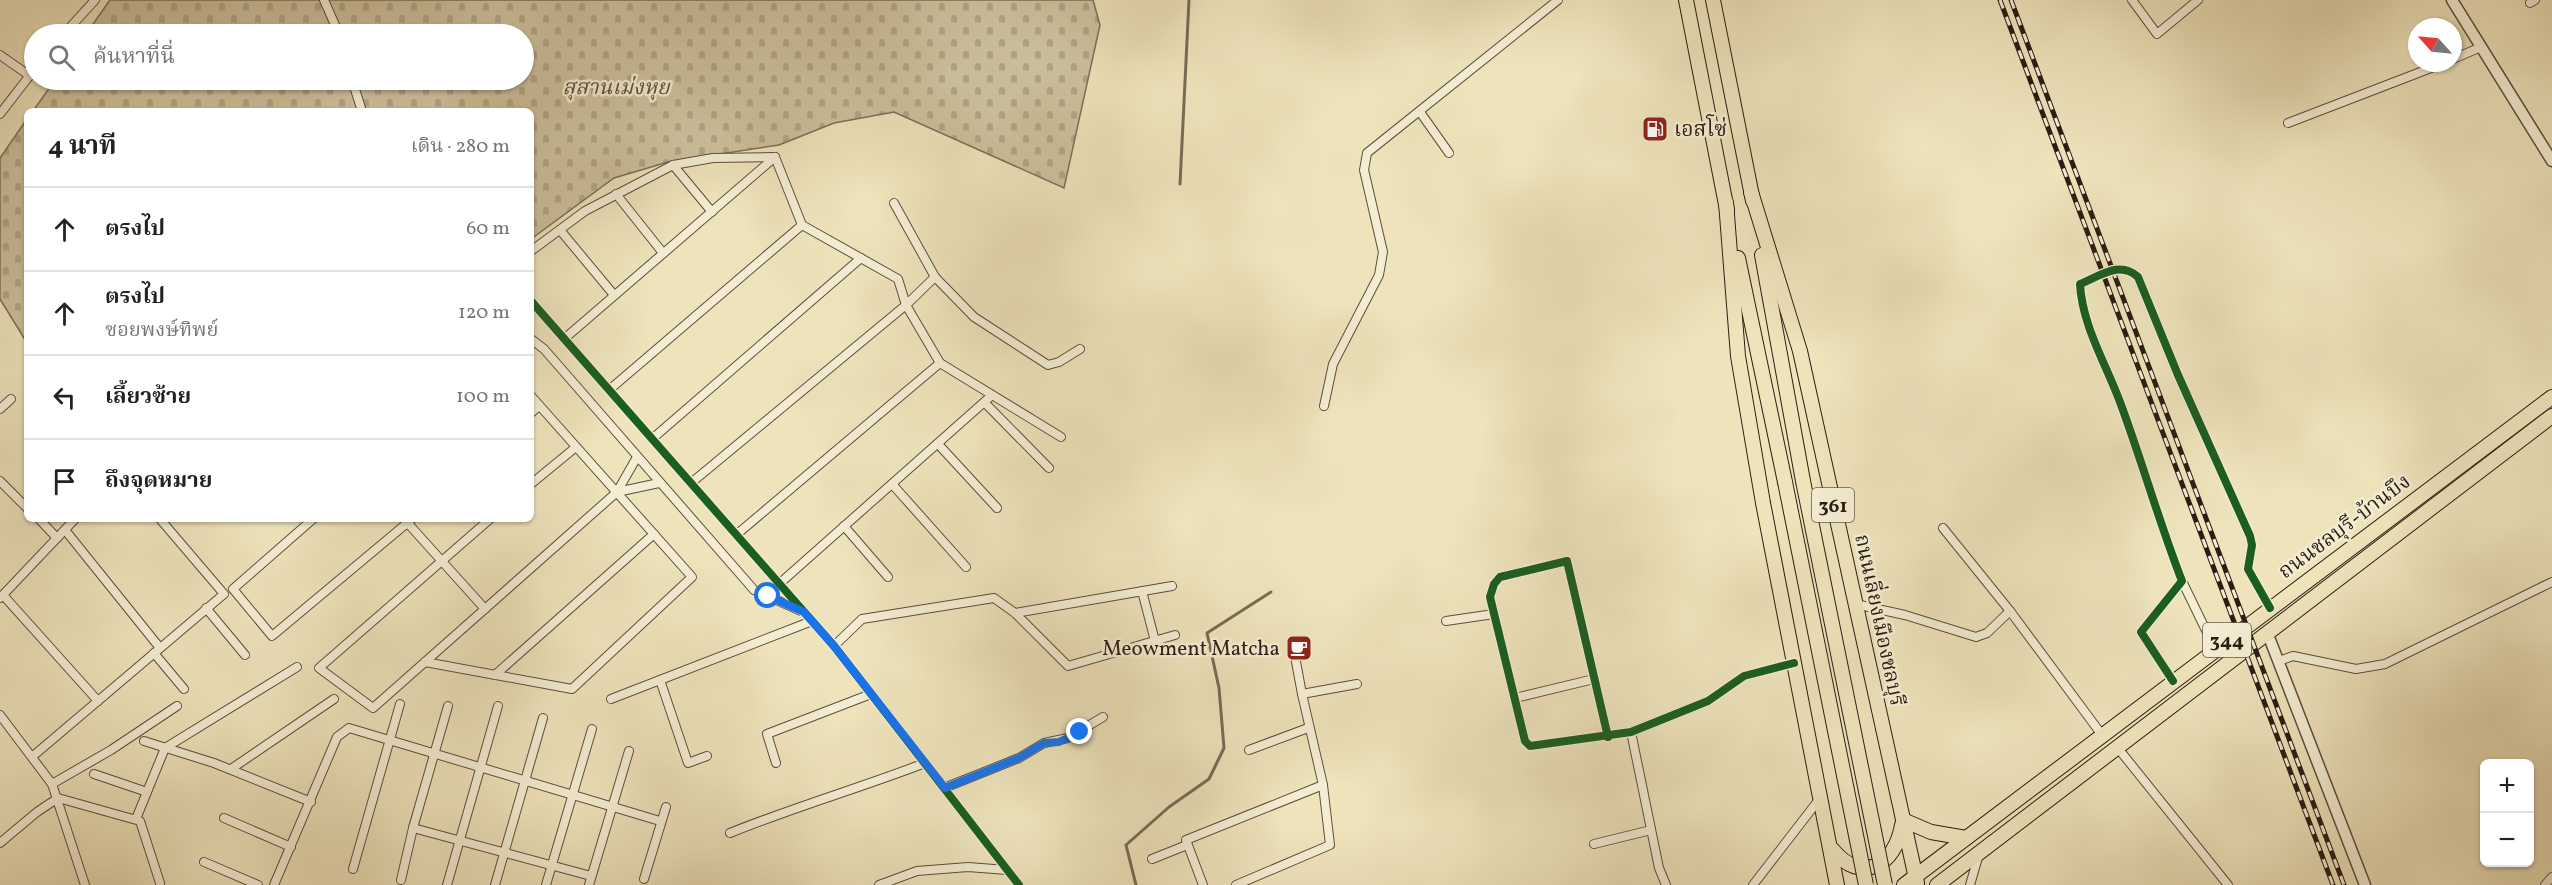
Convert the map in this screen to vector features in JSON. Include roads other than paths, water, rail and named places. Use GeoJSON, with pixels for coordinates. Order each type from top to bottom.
{"type":"FeatureCollection","features":[{"type":"Feature","properties":{"kind":"highway","name":"361"},"geometry":{"type":"LineString","coordinates":[[1686,0],[1866,885]]}},
{"type":"Feature","properties":{"kind":"highway","name":"ถนนเลี่ยงเมืองชลบุรี"},"geometry":{"type":"LineString","coordinates":[[1713,0],[1751,192],[1803,481],[1885,885]]}},
{"type":"Feature","properties":{"kind":"highway","name":"ถนนเลี่ยงเมืองชลบุรี"},"geometry":{"type":"LineString","coordinates":[[1751,192],[1800,351],[1916,880]]}},
{"type":"Feature","properties":{"kind":"highway","name":"361"},"geometry":{"type":"LineString","coordinates":[[1726,202],[1738,356],[1836,883]]}},
{"type":"Feature","properties":{"kind":"highway","name":"ถนนชลบุรี-บ้านบึง"},"geometry":{"type":"LineString","coordinates":[[1904,885],[1916,880],[1966,838],[2552,397]]}},
{"type":"Feature","properties":{"kind":"highway","name":"ถนนชลบุรี-บ้านบึง"},"geometry":{"type":"LineString","coordinates":[[1936,885],[2267,632],[2550,421]]}},
{"type":"Feature","properties":{"kind":"highway"},"geometry":{"type":"LineString","coordinates":[[1831,848],[1840,860],[1854,868],[1869,868],[1884,863],[1895,852],[1903,820],[1931,832],[1966,838]]}},
{"type":"Feature","properties":{"kind":"highway"},"geometry":{"type":"LineString","coordinates":[[1949,885],[1958,869]]}},
{"type":"Feature","properties":{"kind":"street"},"geometry":{"type":"LineString","coordinates":[[73,24],[95,0]]}},
{"type":"Feature","properties":{"kind":"street"},"geometry":{"type":"LineString","coordinates":[[324,0],[335,24]]}},
{"type":"Feature","properties":{"kind":"street"},"geometry":{"type":"LineString","coordinates":[[1324,406],[1333,364],[1379,275],[1383,252],[1364,170],[1367,153],[1558,0]]}},
{"type":"Feature","properties":{"kind":"street"},"geometry":{"type":"LineString","coordinates":[[2132,0],[2157,34],[2198,0]]}},
{"type":"Feature","properties":{"kind":"street"},"geometry":{"type":"LineString","coordinates":[[2452,0],[2552,161]]}},
{"type":"Feature","properties":{"kind":"street"},"geometry":{"type":"LineString","coordinates":[[2462,55],[2481,47]]}},
{"type":"Feature","properties":{"kind":"street"},"geometry":{"type":"LineString","coordinates":[[0,55],[24,68]]}},
{"type":"Feature","properties":{"kind":"street"},"geometry":{"type":"LineString","coordinates":[[2288,123],[2421,72]]}},
{"type":"Feature","properties":{"kind":"street"},"geometry":{"type":"LineString","coordinates":[[0,114],[24,83]]}},
{"type":"Feature","properties":{"kind":"street"},"geometry":{"type":"LineString","coordinates":[[355,90],[361,108]]}},
{"type":"Feature","properties":{"kind":"street"},"geometry":{"type":"LineString","coordinates":[[1420,112],[1449,153]]}},
{"type":"Feature","properties":{"kind":"street"},"geometry":{"type":"LineString","coordinates":[[534,249],[585,211],[674,165],[713,158],[775,157]]}},
{"type":"Feature","properties":{"kind":"street"},"geometry":{"type":"LineString","coordinates":[[564,339],[775,157]]}},
{"type":"Feature","properties":{"kind":"street"},"geometry":{"type":"LineString","coordinates":[[775,157],[802,225],[898,279],[906,305],[940,363],[988,400],[1049,468]]}},
{"type":"Feature","properties":{"kind":"street"},"geometry":{"type":"LineString","coordinates":[[674,165],[712,212]]}},
{"type":"Feature","properties":{"kind":"street"},"geometry":{"type":"LineString","coordinates":[[616,194],[663,253]]}},
{"type":"Feature","properties":{"kind":"street"},"geometry":{"type":"LineString","coordinates":[[894,203],[935,277],[974,317],[1048,365],[1059,362],[1080,349]]}},
{"type":"Feature","properties":{"kind":"street"},"geometry":{"type":"LineString","coordinates":[[609,390],[802,225]]}},
{"type":"Feature","properties":{"kind":"street"},"geometry":{"type":"LineString","coordinates":[[560,230],[614,295]]}},
{"type":"Feature","properties":{"kind":"street"},"geometry":{"type":"LineString","coordinates":[[652,439],[861,258]]}},
{"type":"Feature","properties":{"kind":"street"},"geometry":{"type":"LineString","coordinates":[[2215,649],[2182,581],[2157,518],[2124,413],[2093,334],[2080,292],[2080,284],[2121,267],[2131,270],[2143,286],[2178,375],[2250,536],[2252,545],[2248,569],[2270,608]]}},
{"type":"Feature","properties":{"kind":"street"},"geometry":{"type":"LineString","coordinates":[[691,483],[906,305],[935,277]]}},
{"type":"Feature","properties":{"kind":"street"},"geometry":{"type":"LineString","coordinates":[[534,305],[834,646],[1018,885]]}},
{"type":"Feature","properties":{"kind":"street"},"geometry":{"type":"LineString","coordinates":[[534,341],[544,349],[658,483],[754,590],[804,612]]}},
{"type":"Feature","properties":{"kind":"street"},"geometry":{"type":"LineString","coordinates":[[736,535],[940,363]]}},
{"type":"Feature","properties":{"kind":"street"},"geometry":{"type":"LineString","coordinates":[[0,409],[11,399]]}},
{"type":"Feature","properties":{"kind":"street"},"geometry":{"type":"LineString","coordinates":[[425,662],[572,689],[692,577],[534,400]]}},
{"type":"Feature","properties":{"kind":"street"},"geometry":{"type":"LineString","coordinates":[[988,400],[1062,437]]}},
{"type":"Feature","properties":{"kind":"street"},"geometry":{"type":"LineString","coordinates":[[779,584],[988,400]]}},
{"type":"Feature","properties":{"kind":"street"},"geometry":{"type":"LineString","coordinates":[[534,410],[539,406]]}},
{"type":"Feature","properties":{"kind":"street"},"geometry":{"type":"LineString","coordinates":[[938,444],[997,508]]}},
{"type":"Feature","properties":{"kind":"street"},"geometry":{"type":"LineString","coordinates":[[534,482],[576,447]]}},
{"type":"Feature","properties":{"kind":"street"},"geometry":{"type":"LineString","coordinates":[[486,522],[440,560],[319,668],[373,708],[617,492],[637,457]]}},
{"type":"Feature","properties":{"kind":"street"},"geometry":{"type":"LineString","coordinates":[[0,481],[24,504]]}},
{"type":"Feature","properties":{"kind":"street"},"geometry":{"type":"LineString","coordinates":[[617,492],[658,483]]}},
{"type":"Feature","properties":{"kind":"street"},"geometry":{"type":"LineString","coordinates":[[892,484],[966,567]]}},
{"type":"Feature","properties":{"kind":"street"},"geometry":{"type":"LineString","coordinates":[[42,522],[57,538]]}},
{"type":"Feature","properties":{"kind":"street"},"geometry":{"type":"LineString","coordinates":[[72,522],[2,597],[98,701]]}},
{"type":"Feature","properties":{"kind":"street"},"geometry":{"type":"LineString","coordinates":[[33,756],[224,594],[163,522]]}},
{"type":"Feature","properties":{"kind":"street"},"geometry":{"type":"LineString","coordinates":[[310,522],[233,590],[272,636],[406,522]]}},
{"type":"Feature","properties":{"kind":"street"},"geometry":{"type":"LineString","coordinates":[[410,522],[440,560],[485,609]]}},
{"type":"Feature","properties":{"kind":"street"},"geometry":{"type":"LineString","coordinates":[[844,526],[888,577]]}},
{"type":"Feature","properties":{"kind":"street"},"geometry":{"type":"LineString","coordinates":[[1943,528],[2010,611],[2102,735]]}},
{"type":"Feature","properties":{"kind":"street"},"geometry":{"type":"LineString","coordinates":[[65,530],[184,689]]}},
{"type":"Feature","properties":{"kind":"street"},"geometry":{"type":"LineString","coordinates":[[495,675],[654,534]]}},
{"type":"Feature","properties":{"kind":"street"},"geometry":{"type":"LineString","coordinates":[[1608,736],[1567,561],[1500,577],[1491,589],[1494,614],[1525,741],[1530,746],[1608,736],[1631,732],[1708,701],[1744,676],[1794,663]]}},
{"type":"Feature","properties":{"kind":"street"},"geometry":{"type":"LineString","coordinates":[[2173,681],[2141,632],[2182,581]]}},
{"type":"Feature","properties":{"kind":"street"},"geometry":{"type":"LineString","coordinates":[[2278,661],[2293,656],[2356,669],[2385,664],[2552,582]]}},
{"type":"Feature","properties":{"kind":"street"},"geometry":{"type":"LineString","coordinates":[[1015,613],[1172,586]]}},
{"type":"Feature","properties":{"kind":"street"},"geometry":{"type":"LineString","coordinates":[[1142,591],[1155,641]]}},
{"type":"Feature","properties":{"kind":"street"},"geometry":{"type":"LineString","coordinates":[[834,646],[862,619],[994,598],[1015,613],[1068,666],[1175,635]]}},
{"type":"Feature","properties":{"kind":"street"},"geometry":{"type":"LineString","coordinates":[[1855,604],[1905,615],[1976,637],[1988,633],[2010,611]]}},
{"type":"Feature","properties":{"kind":"street"},"geometry":{"type":"LineString","coordinates":[[206,609],[245,655]]}},
{"type":"Feature","properties":{"kind":"street"},"geometry":{"type":"LineString","coordinates":[[1446,621],[1494,614]]}},
{"type":"Feature","properties":{"kind":"street"},"geometry":{"type":"LineString","coordinates":[[611,699],[812,621]]}},
{"type":"Feature","properties":{"kind":"street"},"geometry":{"type":"LineString","coordinates":[[2267,632],[2365,885]]}},
{"type":"Feature","properties":{"kind":"street"},"geometry":{"type":"LineString","coordinates":[[1236,885],[1330,845],[1323,785],[1308,728],[1294,651]]}},
{"type":"Feature","properties":{"kind":"street"},"geometry":{"type":"LineString","coordinates":[[135,819],[165,748],[297,667]]}},
{"type":"Feature","properties":{"kind":"street"},"geometry":{"type":"LineString","coordinates":[[1515,698],[1594,679]]}},
{"type":"Feature","properties":{"kind":"street"},"geometry":{"type":"LineString","coordinates":[[660,680],[688,763],[707,756]]}},
{"type":"Feature","properties":{"kind":"street"},"geometry":{"type":"LineString","coordinates":[[1302,694],[1357,684]]}},
{"type":"Feature","properties":{"kind":"street"},"geometry":{"type":"LineString","coordinates":[[776,763],[767,734],[872,694]]}},
{"type":"Feature","properties":{"kind":"street"},"geometry":{"type":"LineString","coordinates":[[231,769],[334,699]]}},
{"type":"Feature","properties":{"kind":"street"},"geometry":{"type":"LineString","coordinates":[[353,870],[400,704]]}},
{"type":"Feature","properties":{"kind":"street"},"geometry":{"type":"LineString","coordinates":[[52,784],[111,750],[177,706]]}},
{"type":"Feature","properties":{"kind":"street"},"geometry":{"type":"LineString","coordinates":[[401,880],[413,828],[448,706]]}},
{"type":"Feature","properties":{"kind":"street"},"geometry":{"type":"LineString","coordinates":[[447,885],[498,706]]}},
{"type":"Feature","properties":{"kind":"street"},"geometry":{"type":"LineString","coordinates":[[0,715],[52,784],[58,798],[68,841],[84,885]]}},
{"type":"Feature","properties":{"kind":"street"},"geometry":{"type":"LineString","coordinates":[[945,788],[1019,758],[1044,743],[1068,738],[1103,717]]}},
{"type":"Feature","properties":{"kind":"street"},"geometry":{"type":"LineString","coordinates":[[495,885],[543,718]]}},
{"type":"Feature","properties":{"kind":"street"},"geometry":{"type":"LineString","coordinates":[[274,885],[337,737],[349,728],[436,752],[660,821]]}},
{"type":"Feature","properties":{"kind":"street"},"geometry":{"type":"LineString","coordinates":[[1250,750],[1308,728]]}},
{"type":"Feature","properties":{"kind":"street"},"geometry":{"type":"LineString","coordinates":[[546,885],[592,729]]}},
{"type":"Feature","properties":{"kind":"street"},"geometry":{"type":"LineString","coordinates":[[1631,732],[1659,868],[1666,885]]}},
{"type":"Feature","properties":{"kind":"street"},"geometry":{"type":"LineString","coordinates":[[144,741],[231,769],[311,802]]}},
{"type":"Feature","properties":{"kind":"street"},"geometry":{"type":"LineString","coordinates":[[2117,747],[2228,885]]}},
{"type":"Feature","properties":{"kind":"street"},"geometry":{"type":"LineString","coordinates":[[589,885],[629,752]]}},
{"type":"Feature","properties":{"kind":"street"},"geometry":{"type":"LineString","coordinates":[[730,833],[800,804],[872,783],[925,763]]}},
{"type":"Feature","properties":{"kind":"street"},"geometry":{"type":"LineString","coordinates":[[94,774],[147,792]]}},
{"type":"Feature","properties":{"kind":"street"},"geometry":{"type":"LineString","coordinates":[[1203,885],[1186,840],[1323,785]]}},
{"type":"Feature","properties":{"kind":"street"},"geometry":{"type":"LineString","coordinates":[[0,843],[36,812],[58,798],[140,821],[160,883]]}},
{"type":"Feature","properties":{"kind":"street"},"geometry":{"type":"LineString","coordinates":[[1753,885],[1821,798]]}},
{"type":"Feature","properties":{"kind":"street"},"geometry":{"type":"LineString","coordinates":[[644,879],[666,807]]}},
{"type":"Feature","properties":{"kind":"street"},"geometry":{"type":"LineString","coordinates":[[224,818],[291,847]]}},
{"type":"Feature","properties":{"kind":"street"},"geometry":{"type":"LineString","coordinates":[[413,828],[591,876]]}},
{"type":"Feature","properties":{"kind":"street"},"geometry":{"type":"LineString","coordinates":[[1594,844],[1651,830]]}},
{"type":"Feature","properties":{"kind":"street"},"geometry":{"type":"LineString","coordinates":[[1152,859],[1187,845]]}},
{"type":"Feature","properties":{"kind":"street"},"geometry":{"type":"LineString","coordinates":[[1970,885],[1979,853]]}},
{"type":"Feature","properties":{"kind":"street"},"geometry":{"type":"LineString","coordinates":[[204,862],[258,885]]}},
{"type":"Feature","properties":{"kind":"street"},"geometry":{"type":"LineString","coordinates":[[879,885],[917,871],[968,867],[1007,870]]}},
{"type":"Feature","properties":{"kind":"street"},"geometry":{"type":"LineString","coordinates":[[2545,885],[2552,878]]}},
{"type":"Feature","properties":{"kind":"waterway"},"geometry":{"type":"LineString","coordinates":[[1180,184],[1189,0]]}},
{"type":"Feature","properties":{"kind":"waterway"},"geometry":{"type":"LineString","coordinates":[[1136,885],[1126,845],[1169,807],[1209,779],[1224,748],[1219,688],[1207,633],[1271,592]]}},
{"type":"Feature","properties":{"kind":"railway"},"geometry":{"type":"LineString","coordinates":[[2000,0],[2333,885]]}},
{"type":"Feature","properties":{"kind":"railway"},"geometry":{"type":"LineString","coordinates":[[2011,0],[2344,885]]}},
{"type":"Feature","properties":{"kind":"place","name":"เอสโซ่"},"geometry":{"type":"Point","coordinates":[1655,129]}},
{"type":"Feature","properties":{"kind":"place","name":"Meowment Matcha"},"geometry":{"type":"Point","coordinates":[1299,648]}},
{"type":"Feature","properties":{"kind":"park label","name":"สุสานเม่งหุย"},"geometry":{"type":"Point","coordinates":[616,87]}}]}
